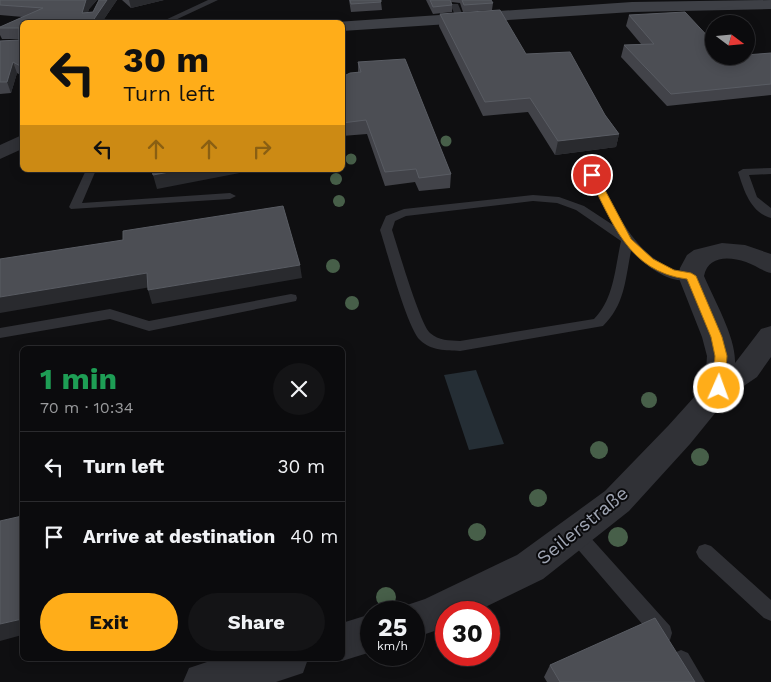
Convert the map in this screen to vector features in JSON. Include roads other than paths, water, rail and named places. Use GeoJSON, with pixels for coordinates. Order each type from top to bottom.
{"type":"FeatureCollection","features":[{"type":"Feature","properties":{"kind":"street"},"geometry":{"type":"LineString","coordinates":[[345,26],[458,12],[771,4]]}},
{"type":"Feature","properties":{"kind":"street"},"geometry":{"type":"LineString","coordinates":[[0,153],[20,142]]}},
{"type":"Feature","properties":{"kind":"street"},"geometry":{"type":"LineString","coordinates":[[719,388],[721,356],[716,337],[691,276],[696,262],[708,253],[732,251],[748,254],[771,265]]}},
{"type":"Feature","properties":{"kind":"street","name":"Seilerstraße"},"geometry":{"type":"LineString","coordinates":[[425,617],[530,567],[617,501],[679,435],[719,388],[747,369],[771,336]]}},
{"type":"Feature","properties":{"kind":"street"},"geometry":{"type":"LineString","coordinates":[[345,641],[360,636]]}},
{"type":"Feature","properties":{"kind":"street"},"geometry":{"type":"LineString","coordinates":[[203,682],[282,661]]}},
{"type":"Feature","properties":{"kind":"lane"},"geometry":{"type":"LineString","coordinates":[[169,20],[214,0]]}},
{"type":"Feature","properties":{"kind":"lane"},"geometry":{"type":"LineString","coordinates":[[584,159],[627,240],[615,299],[609,312],[598,323],[460,346],[439,345],[424,336],[415,318],[386,230],[390,219],[404,213],[533,198],[559,200],[580,208],[627,240],[649,261],[671,274],[691,276]]}},
{"type":"Feature","properties":{"kind":"lane"},"geometry":{"type":"LineString","coordinates":[[771,171],[743,172],[752,198],[771,214]]}},
{"type":"Feature","properties":{"kind":"lane"},"geometry":{"type":"LineString","coordinates":[[90,172],[75,207],[230,196]]}},
{"type":"Feature","properties":{"kind":"lane"},"geometry":{"type":"LineString","coordinates":[[0,333],[110,314],[149,326],[291,298]]}},
{"type":"Feature","properties":{"kind":"lane"},"geometry":{"type":"LineString","coordinates":[[575,533],[658,625],[696,682]]}},
{"type":"Feature","properties":{"kind":"lane"},"geometry":{"type":"LineString","coordinates":[[705,552],[771,612]]}}]}
